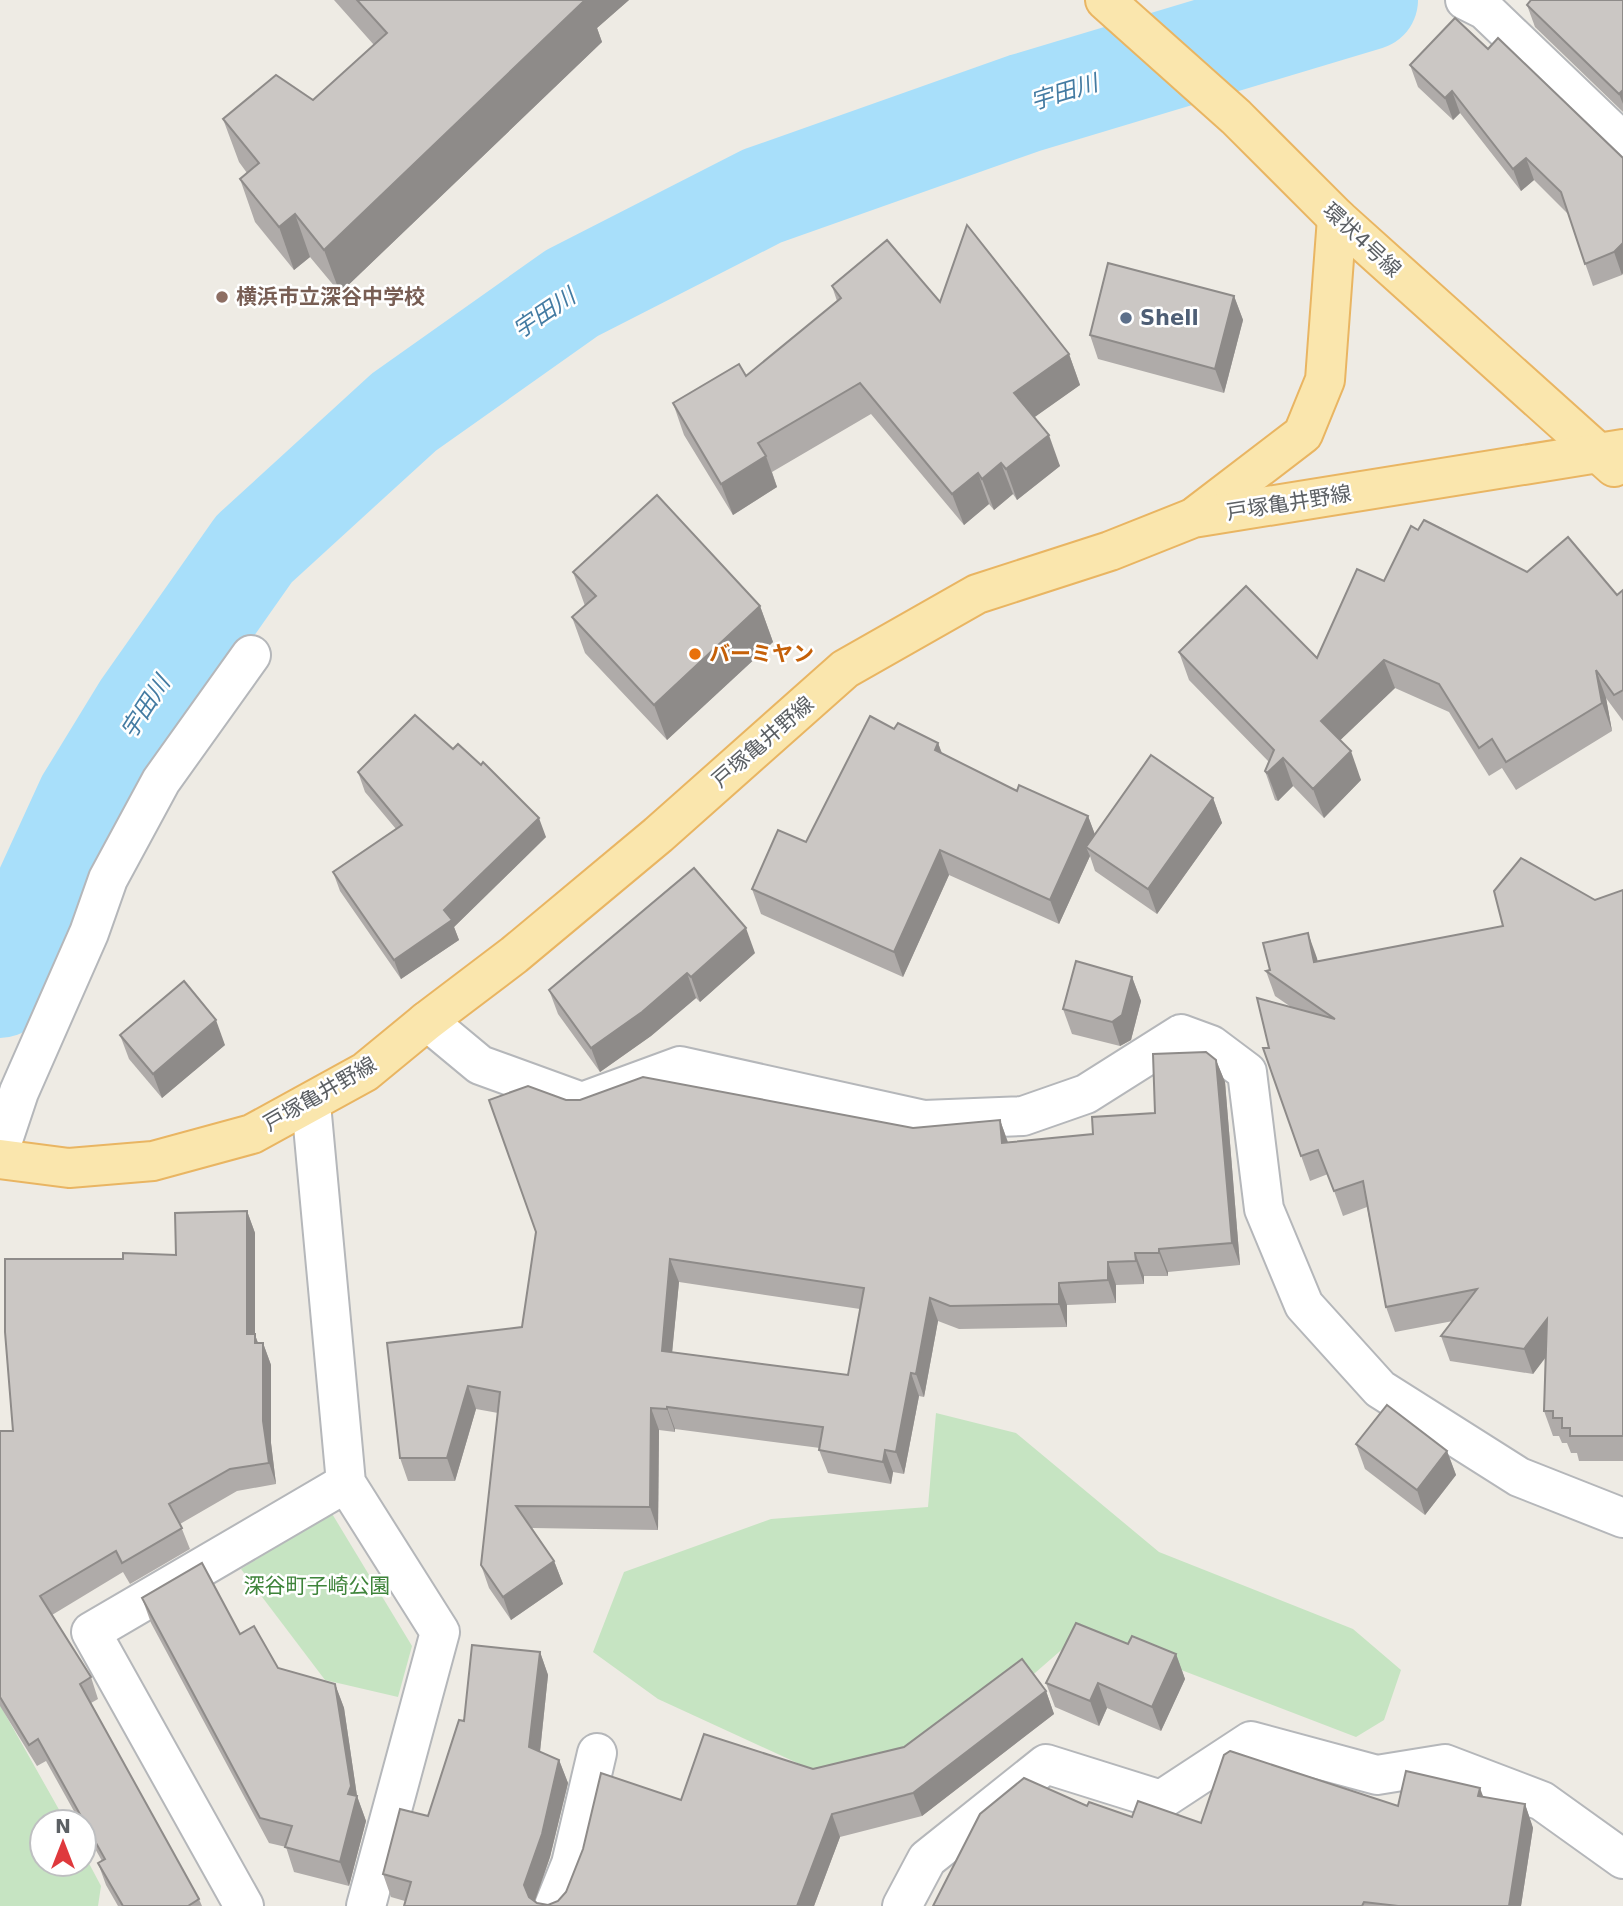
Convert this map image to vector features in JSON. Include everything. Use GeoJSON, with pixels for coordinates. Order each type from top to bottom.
{"type":"FeatureCollection","features":[{"type":"Feature","properties":{"kind":"main road","name":"環状4号線"},"geometry":{"type":"LineString","coordinates":[[1105,0],[1236,117],[1337,218],[1615,459]]}},
{"type":"Feature","properties":{"kind":"main road"},"geometry":{"type":"LineString","coordinates":[[1193,518],[1303,434],[1325,380],[1337,218]]}},
{"type":"Feature","properties":{"kind":"main road","name":"戸塚亀井野線"},"geometry":{"type":"LineString","coordinates":[[0,1159],[69,1168],[153,1161],[252,1134],[311,1104],[365,1072],[545,930],[845,669],[977,594],[1110,551],[1193,518],[1615,459]]}},
{"type":"Feature","properties":{"kind":"street"},"geometry":{"type":"LineString","coordinates":[[1466,2],[1485,10],[1623,142]]}},
{"type":"Feature","properties":{"kind":"street"},"geometry":{"type":"LineString","coordinates":[[0,1149],[19,1091],[89,933],[108,879],[161,780],[251,655]]}},
{"type":"Feature","properties":{"kind":"street"},"geometry":{"type":"LineString","coordinates":[[427,1021],[480,1065],[582,1102],[680,1066],[924,1120],[1023,1116],[1086,1094],[1181,1034],[1211,1045],[1247,1072],[1264,1209],[1304,1305],[1380,1389],[1519,1477],[1623,1518]]}},
{"type":"Feature","properties":{"kind":"street"},"geometry":{"type":"LineString","coordinates":[[311,1104],[346,1483],[440,1632],[366,1906]]}},
{"type":"Feature","properties":{"kind":"street"},"geometry":{"type":"LineString","coordinates":[[244,1906],[91,1632],[346,1483]]}},
{"type":"Feature","properties":{"kind":"street"},"geometry":{"type":"LineString","coordinates":[[902,1906],[927,1859],[1046,1764],[1161,1800],[1251,1741],[1377,1775],[1445,1764],[1542,1801],[1623,1859]]}},
{"type":"Feature","properties":{"kind":"street"},"geometry":{"type":"LineString","coordinates":[[554,1906],[571,1864],[597,1753]]}},
{"type":"Feature","properties":{"kind":"green space"},"geometry":{"type":"Polygon","coordinates":[[[936,1413],[1016,1433],[1159,1552],[1353,1629],[1401,1670],[1384,1720],[1356,1737],[1082,1632],[1020,1686],[930,1749],[832,1779],[658,1699],[593,1652],[624,1572],[771,1519],[928,1507],[936,1413]]]}},
{"type":"Feature","properties":{"kind":"green space","name":"深谷町子崎公園"},"geometry":{"type":"Polygon","coordinates":[[[331,1512],[412,1646],[398,1697],[325,1680],[241,1569],[331,1512]]]}},
{"type":"Feature","properties":{"kind":"green space"},"geometry":{"type":"Polygon","coordinates":[[[0,1705],[58,1808],[28,1808],[28,1878],[97,1878],[101,1886],[98,1906],[0,1906],[0,1705]]]}},
{"type":"Feature","properties":{"kind":"building"},"geometry":{"type":"Polygon","coordinates":[[[357,0],[585,0],[324,250],[295,214],[279,227],[240,179],[259,163],[223,119],[276,75],[313,100],[387,33],[357,0]]]}},
{"type":"Feature","properties":{"kind":"building"},"geometry":{"type":"Polygon","coordinates":[[[1531,0],[1623,0],[1623,90],[1619,94],[1527,5],[1531,0]]]}},
{"type":"Feature","properties":{"kind":"building"},"geometry":{"type":"Polygon","coordinates":[[[1455,18],[1488,49],[1498,38],[1623,158],[1623,243],[1614,252],[1585,264],[1561,192],[1526,158],[1513,169],[1452,91],[1445,98],[1410,65],[1455,18]]]}},
{"type":"Feature","properties":{"kind":"building"},"geometry":{"type":"Polygon","coordinates":[[[967,225],[1069,354],[1014,393],[1049,435],[1006,469],[1001,463],[982,479],[978,473],[952,494],[860,383],[758,443],[766,456],[721,484],[673,403],[739,364],[746,376],[841,298],[832,286],[887,240],[940,302],[967,225]]]}},
{"type":"Feature","properties":{"kind":"building"},"geometry":{"type":"Polygon","coordinates":[[[1108,263],[1234,296],[1215,369],[1090,335],[1108,263]]]}},
{"type":"Feature","properties":{"kind":"building"},"geometry":{"type":"Polygon","coordinates":[[[657,495],[760,606],[654,705],[572,617],[596,596],[573,572],[657,495]]]}},
{"type":"Feature","properties":{"kind":"building"},"geometry":{"type":"Polygon","coordinates":[[[1424,520],[1527,572],[1568,537],[1617,595],[1623,590],[1623,690],[1614,695],[1596,670],[1602,703],[1506,762],[1492,739],[1479,748],[1439,684],[1384,660],[1321,721],[1351,751],[1313,789],[1283,758],[1267,773],[1265,771],[1274,750],[1179,652],[1246,586],[1317,658],[1357,569],[1384,581],[1411,526],[1418,530],[1424,520]]]}},
{"type":"Feature","properties":{"kind":"building"},"geometry":{"type":"Polygon","coordinates":[[[415,715],[453,749],[458,744],[481,765],[483,762],[539,818],[444,910],[452,920],[394,960],[333,872],[402,825],[358,772],[415,715]]]}},
{"type":"Feature","properties":{"kind":"building"},"geometry":{"type":"Polygon","coordinates":[[[870,716],[894,729],[898,723],[938,743],[935,750],[1017,791],[1019,785],[1088,816],[1050,900],[940,850],[894,952],[752,889],[778,830],[806,842],[870,716]]]}},
{"type":"Feature","properties":{"kind":"building"},"geometry":{"type":"Polygon","coordinates":[[[1151,755],[1213,798],[1148,889],[1086,847],[1151,755]]]}},
{"type":"Feature","properties":{"kind":"building"},"geometry":{"type":"Polygon","coordinates":[[[1521,858],[1595,900],[1623,890],[1623,1436],[1570,1436],[1570,1428],[1562,1428],[1562,1418],[1553,1418],[1553,1411],[1544,1411],[1547,1319],[1524,1349],[1441,1336],[1477,1289],[1386,1307],[1363,1181],[1334,1191],[1318,1150],[1301,1156],[1263,1048],[1269,1048],[1257,998],[1335,1019],[1266,971],[1270,970],[1263,943],[1308,933],[1314,962],[1503,926],[1494,891],[1521,858]]]}},
{"type":"Feature","properties":{"kind":"building"},"geometry":{"type":"Polygon","coordinates":[[[694,868],[746,928],[691,977],[687,973],[642,1012],[591,1048],[549,990],[694,868]]]}},
{"type":"Feature","properties":{"kind":"building"},"geometry":{"type":"Polygon","coordinates":[[[1076,961],[1132,977],[1122,1015],[1112,1022],[1063,1009],[1076,961]]]}},
{"type":"Feature","properties":{"kind":"building"},"geometry":{"type":"Polygon","coordinates":[[[184,981],[216,1020],[153,1074],[120,1035],[184,981]]]}},
{"type":"Feature","properties":{"kind":"building"},"geometry":{"type":"Polygon","coordinates":[[[1206,1052],[1216,1060],[1232,1243],[1159,1249],[1159,1253],[1135,1253],[1136,1261],[1108,1262],[1108,1280],[1059,1283],[1059,1304],[950,1306],[930,1298],[916,1374],[911,1373],[896,1452],[885,1450],[883,1462],[819,1450],[823,1427],[667,1407],[651,1408],[650,1507],[516,1506],[554,1561],[503,1597],[481,1565],[500,1392],[468,1386],[447,1458],[400,1458],[387,1343],[522,1327],[536,1232],[489,1100],[528,1086],[566,1100],[580,1100],[643,1077],[913,1128],[1000,1120],[1002,1143],[1093,1134],[1092,1117],[1155,1113],[1153,1054],[1206,1052]],[[670,1259],[662,1351],[848,1375],[864,1288],[670,1259]]]}},
{"type":"Feature","properties":{"kind":"building"},"geometry":{"type":"Polygon","coordinates":[[[247,1211],[247,1334],[255,1334],[255,1343],[263,1343],[263,1421],[269,1463],[230,1469],[169,1504],[182,1528],[122,1563],[116,1551],[40,1596],[91,1677],[80,1684],[199,1899],[188,1906],[123,1906],[98,1863],[105,1859],[98,1846],[98,1808],[77,1808],[38,1739],[29,1745],[0,1697],[0,1431],[13,1431],[5,1332],[5,1259],[123,1259],[123,1253],[176,1255],[175,1213],[247,1211]]]}},
{"type":"Feature","properties":{"kind":"building"},"geometry":{"type":"Polygon","coordinates":[[[1387,1405],[1447,1451],[1417,1490],[1356,1444],[1387,1405]]]}},
{"type":"Feature","properties":{"kind":"building"},"geometry":{"type":"Polygon","coordinates":[[[202,1563],[240,1634],[254,1626],[278,1668],[335,1684],[351,1786],[348,1794],[357,1796],[340,1862],[285,1847],[292,1826],[260,1818],[142,1598],[202,1563]]]}},
{"type":"Feature","properties":{"kind":"building"},"geometry":{"type":"Polygon","coordinates":[[[1076,1623],[1128,1644],[1132,1636],[1176,1654],[1152,1707],[1098,1683],[1090,1701],[1046,1683],[1076,1623]]]}},
{"type":"Feature","properties":{"kind":"building"},"geometry":{"type":"Polygon","coordinates":[[[472,1645],[540,1652],[529,1747],[559,1760],[542,1834],[524,1885],[529,1897],[537,1903],[548,1905],[558,1901],[566,1892],[583,1849],[601,1773],[681,1800],[704,1734],[813,1769],[904,1747],[1022,1659],[1046,1691],[913,1793],[832,1814],[797,1906],[404,1906],[411,1882],[383,1874],[400,1809],[428,1816],[459,1720],[464,1721],[472,1645]]]}},
{"type":"Feature","properties":{"kind":"building"},"geometry":{"type":"Polygon","coordinates":[[[1230,1751],[1398,1806],[1406,1771],[1480,1788],[1478,1796],[1525,1804],[1509,1906],[1398,1906],[1364,1902],[1362,1906],[933,1906],[980,1814],[1024,1778],[1087,1806],[1089,1802],[1132,1817],[1138,1801],[1201,1823],[1224,1755],[1230,1751]]]}},
{"type":"Feature","properties":{"kind":"waterway","name":"宇田川"},"geometry":{"type":"LineString","coordinates":[[0,988],[86,800],[143,707],[254,549],[404,412],[572,293],[762,196],[1025,103],[1368,0]]}},
{"type":"Feature","properties":{"kind":"place","name":"横浜市立深谷中学校"},"geometry":{"type":"Point","coordinates":[222,297]}},
{"type":"Feature","properties":{"kind":"place","name":"Shell"},"geometry":{"type":"Point","coordinates":[1126,318]}},
{"type":"Feature","properties":{"kind":"place","name":"バーミヤン"},"geometry":{"type":"Point","coordinates":[695,654]}}]}
